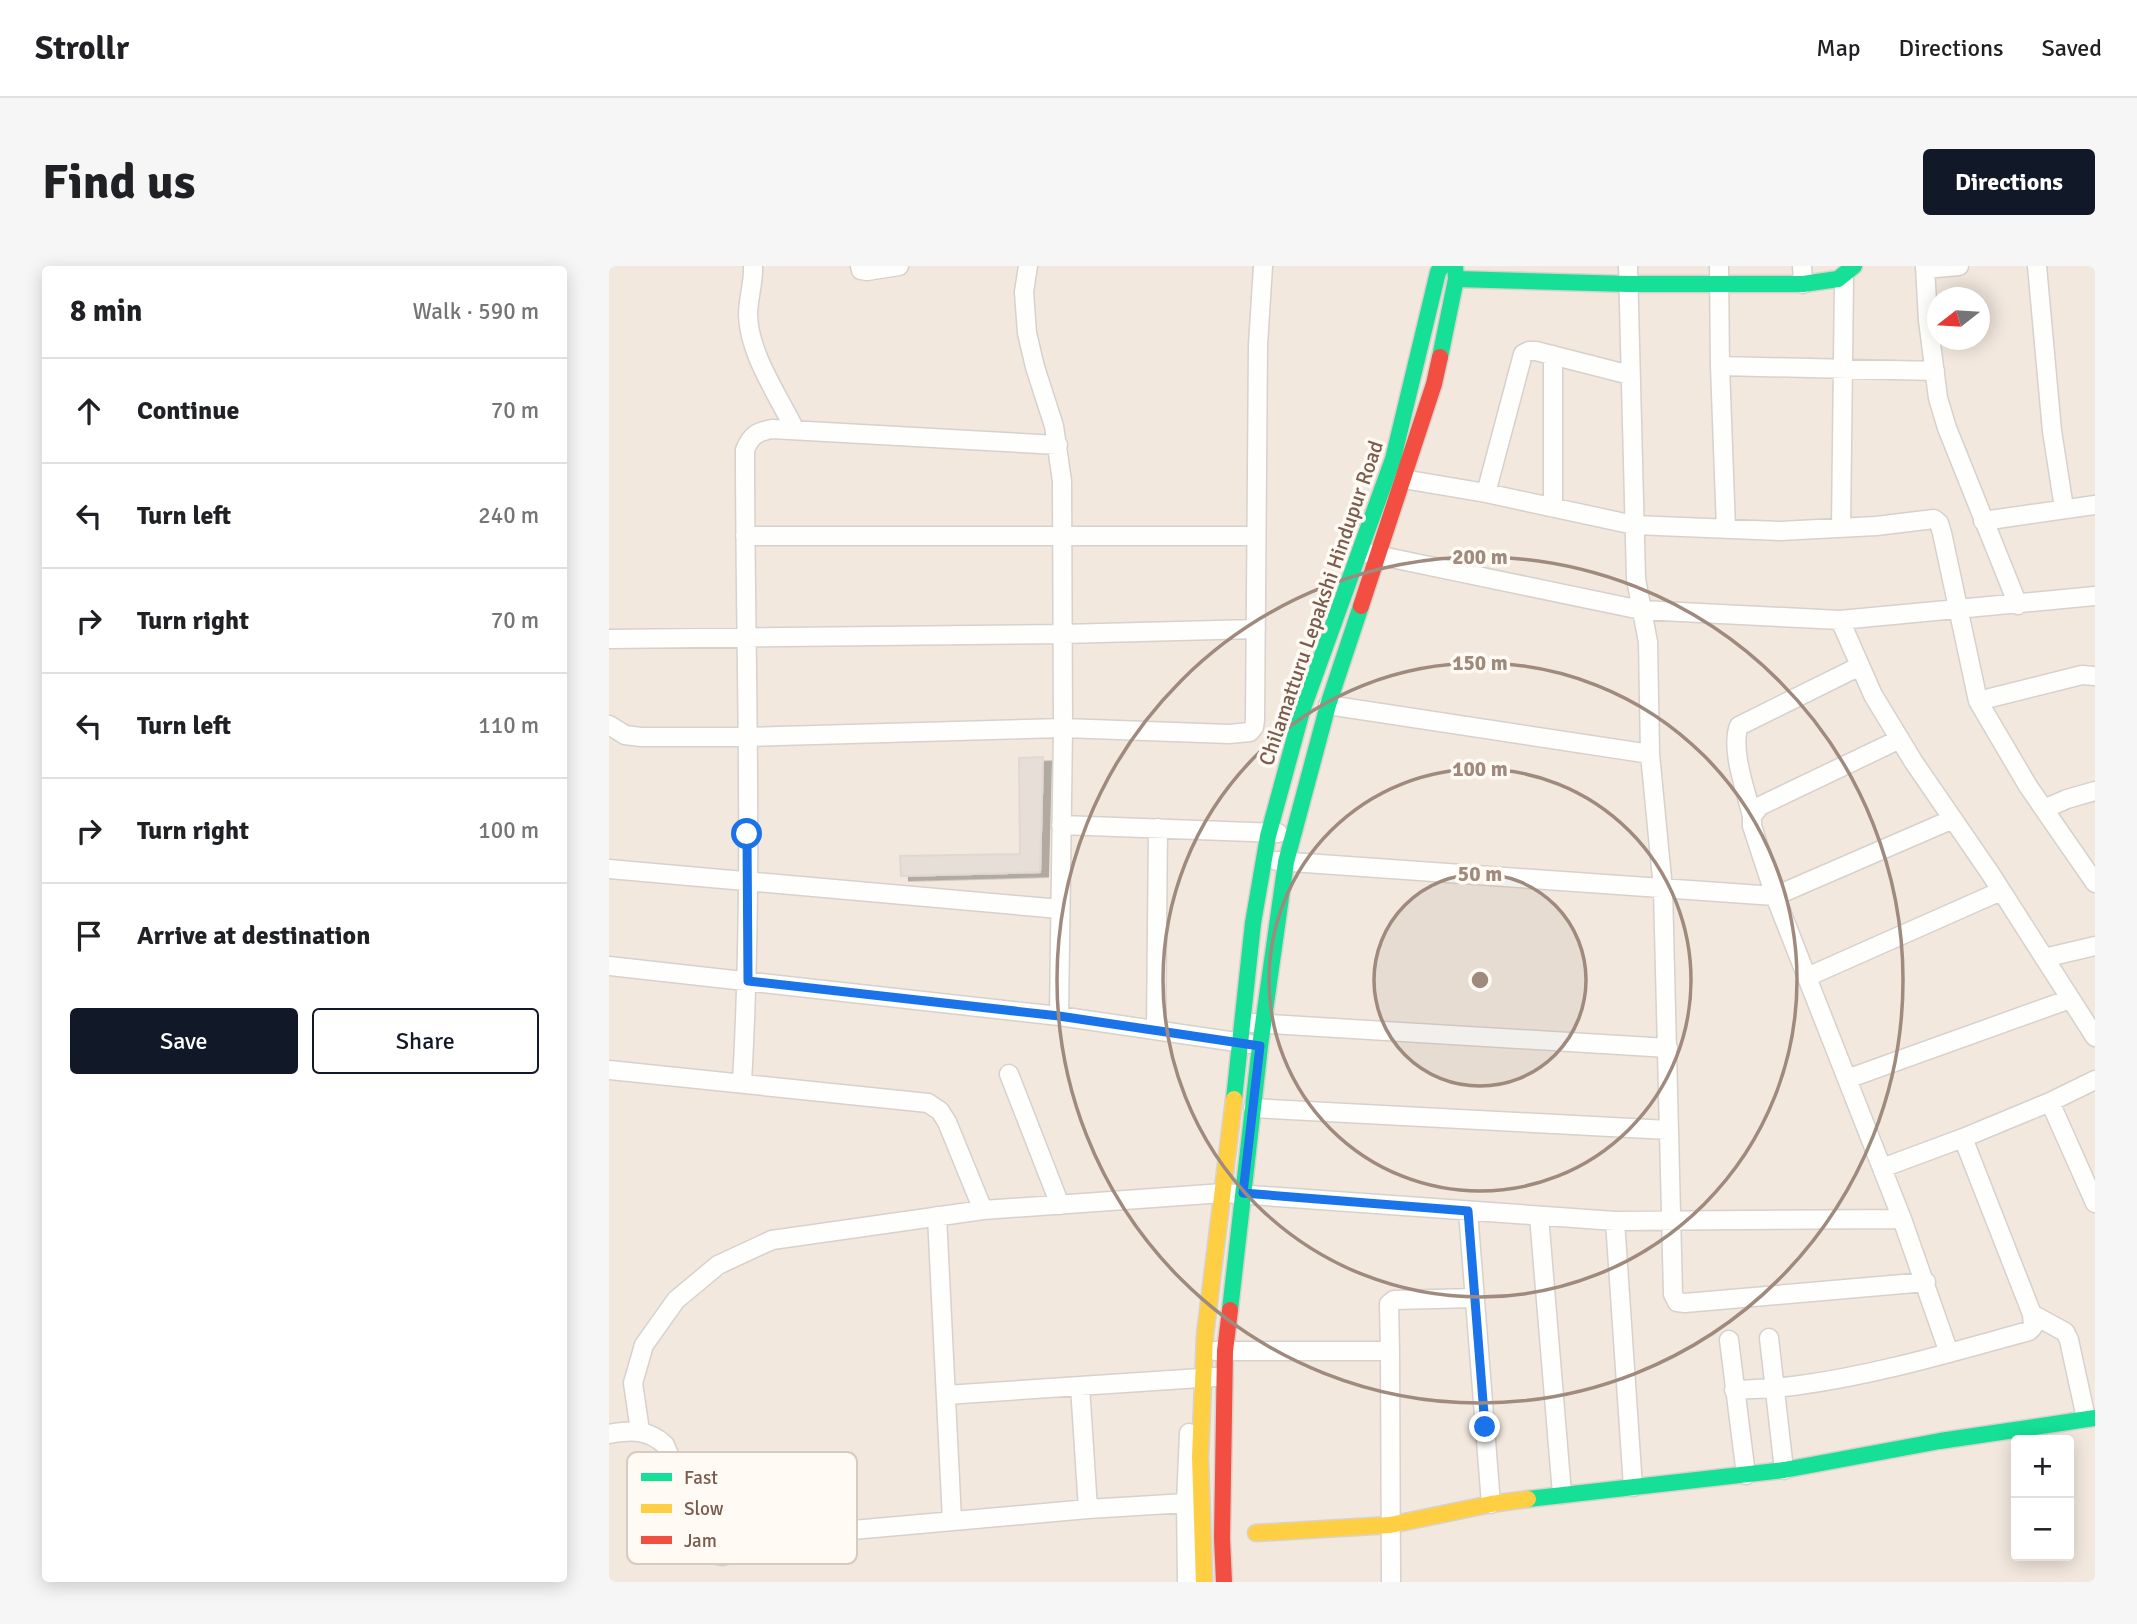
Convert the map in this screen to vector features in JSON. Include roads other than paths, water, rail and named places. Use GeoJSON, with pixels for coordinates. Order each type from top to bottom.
{"type":"FeatureCollection","features":[{"type":"Feature","properties":{"kind":"street"},"geometry":{"type":"LineString","coordinates":[[753,266],[748,314],[751,336],[795,430]]}},
{"type":"Feature","properties":{"kind":"street"},"geometry":{"type":"LineString","coordinates":[[860,266],[861,270],[867,271],[899,266]]}},
{"type":"Feature","properties":{"kind":"street"},"geometry":{"type":"LineString","coordinates":[[1028,266],[1024,292],[1027,333],[1054,426],[1062,481],[1063,728],[1059,1016]]}},
{"type":"Feature","properties":{"kind":"street"},"geometry":{"type":"LineString","coordinates":[[609,725],[625,735],[642,737],[747,737],[1063,728],[1250,732],[1255,720],[1258,345],[1262,266]]}},
{"type":"Feature","properties":{"kind":"street","name":"Chilamatturu Lepakshi Hindupur Road"},"geometry":{"type":"LineString","coordinates":[[1204,1582],[1200,1457],[1205,1351],[1253,923],[1269,831],[1302,711],[1393,459],[1442,266]]}},
{"type":"Feature","properties":{"kind":"street"},"geometry":{"type":"LineString","coordinates":[[1959,266],[1925,267],[1928,320],[1938,398],[1947,428],[2018,605]]}},
{"type":"Feature","properties":{"kind":"street"},"geometry":{"type":"LineString","coordinates":[[2037,266],[2052,431],[2064,508]]}},
{"type":"Feature","properties":{"kind":"street"},"geometry":{"type":"LineString","coordinates":[[1455,273],[1803,275],[1827,283],[1849,272],[1841,527]]}},
{"type":"Feature","properties":{"kind":"street","name":"Chilamatturu Lepakshi Hindupur Road"},"geometry":{"type":"LineString","coordinates":[[1224,1582],[1221,1538],[1225,1351],[1260,1046],[1286,862],[1328,705],[1434,384],[1455,273]]}},
{"type":"Feature","properties":{"kind":"street"},"geometry":{"type":"LineString","coordinates":[[1628,275],[1636,579],[1648,642],[1650,754],[1663,889],[1668,1048],[1669,1221],[1673,1294],[1677,1302],[1702,1303],[1926,1282]]}},
{"type":"Feature","properties":{"kind":"street"},"geometry":{"type":"LineString","coordinates":[[1719,275],[1726,529]]}},
{"type":"Feature","properties":{"kind":"street"},"geometry":{"type":"LineString","coordinates":[[1486,493],[1523,354],[1537,351],[1630,375]]}},
{"type":"Feature","properties":{"kind":"street"},"geometry":{"type":"LineString","coordinates":[[1553,355],[1553,507]]}},
{"type":"Feature","properties":{"kind":"street"},"geometry":{"type":"LineString","coordinates":[[1720,366],[1935,371]]}},
{"type":"Feature","properties":{"kind":"street"},"geometry":{"type":"LineString","coordinates":[[742,1083],[748,981],[745,450],[749,440],[757,432],[772,429],[1058,445]]}},
{"type":"Feature","properties":{"kind":"street"},"geometry":{"type":"LineString","coordinates":[[1403,479],[1486,493],[1634,525],[1780,531],[1877,526],[1934,519],[1939,523],[1942,533],[1978,701],[2044,809],[2092,874]]}},
{"type":"Feature","properties":{"kind":"street"},"geometry":{"type":"LineString","coordinates":[[1983,521],[2095,505]]}},
{"type":"Feature","properties":{"kind":"street"},"geometry":{"type":"LineString","coordinates":[[745,536],[1256,536]]}},
{"type":"Feature","properties":{"kind":"street"},"geometry":{"type":"LineString","coordinates":[[1360,551],[1641,610],[1840,620],[2095,596]]}},
{"type":"Feature","properties":{"kind":"street"},"geometry":{"type":"LineString","coordinates":[[1840,620],[1873,695],[1900,740],[2095,1037]]}},
{"type":"Feature","properties":{"kind":"street"},"geometry":{"type":"LineString","coordinates":[[609,639],[1256,629]]}},
{"type":"Feature","properties":{"kind":"street"},"geometry":{"type":"LineString","coordinates":[[1860,666],[1739,726],[1736,733],[1738,758],[1752,826],[1775,896],[1926,1282],[1949,1353]]}},
{"type":"Feature","properties":{"kind":"street"},"geometry":{"type":"LineString","coordinates":[[1978,701],[2083,675],[2095,676]]}},
{"type":"Feature","properties":{"kind":"street"},"geometry":{"type":"LineString","coordinates":[[1328,705],[1650,754]]}},
{"type":"Feature","properties":{"kind":"street"},"geometry":{"type":"LineString","coordinates":[[1752,816],[1760,806],[1900,740]]}},
{"type":"Feature","properties":{"kind":"street"},"geometry":{"type":"LineString","coordinates":[[2044,809],[2095,791]]}},
{"type":"Feature","properties":{"kind":"street"},"geometry":{"type":"LineString","coordinates":[[1264,860],[1775,896],[1952,819]]}},
{"type":"Feature","properties":{"kind":"street"},"geometry":{"type":"LineString","coordinates":[[1061,825],[1269,831],[1293,836]]}},
{"type":"Feature","properties":{"kind":"street"},"geometry":{"type":"LineString","coordinates":[[1156,1030],[1158,828]]}},
{"type":"Feature","properties":{"kind":"street"},"geometry":{"type":"LineString","coordinates":[[609,869],[1060,909]]}},
{"type":"Feature","properties":{"kind":"street"},"geometry":{"type":"LineString","coordinates":[[1807,977],[2001,891]]}},
{"type":"Feature","properties":{"kind":"street"},"geometry":{"type":"LineString","coordinates":[[2043,958],[2095,946]]}},
{"type":"Feature","properties":{"kind":"street"},"geometry":{"type":"LineString","coordinates":[[609,966],[1059,1016],[1260,1046]]}},
{"type":"Feature","properties":{"kind":"street"},"geometry":{"type":"LineString","coordinates":[[1847,1079],[2070,999]]}},
{"type":"Feature","properties":{"kind":"street"},"geometry":{"type":"LineString","coordinates":[[1243,1021],[1668,1048]]}},
{"type":"Feature","properties":{"kind":"street"},"geometry":{"type":"LineString","coordinates":[[609,1070],[928,1103],[940,1111],[947,1122],[983,1210]]}},
{"type":"Feature","properties":{"kind":"street"},"geometry":{"type":"LineString","coordinates":[[1009,1074],[1060,1205]]}},
{"type":"Feature","properties":{"kind":"street"},"geometry":{"type":"LineString","coordinates":[[1882,1168],[1963,1138],[2095,1080]]}},
{"type":"Feature","properties":{"kind":"street"},"geometry":{"type":"LineString","coordinates":[[2050,1102],[2095,1203]]}},
{"type":"Feature","properties":{"kind":"street"},"geometry":{"type":"LineString","coordinates":[[1253,1108],[1668,1130]]}},
{"type":"Feature","properties":{"kind":"street"},"geometry":{"type":"LineString","coordinates":[[1734,1390],[1793,1386],[1869,1372],[1949,1353],[2029,1331],[2033,1327],[2032,1314],[1963,1138]]}},
{"type":"Feature","properties":{"kind":"street"},"geometry":{"type":"LineString","coordinates":[[640,1432],[633,1383],[644,1345],[676,1300],[718,1265],[772,1240],[983,1210],[1223,1193],[1615,1221],[1902,1219]]}},
{"type":"Feature","properties":{"kind":"street"},"geometry":{"type":"LineString","coordinates":[[1468,1211],[1491,1504]]}},
{"type":"Feature","properties":{"kind":"street"},"geometry":{"type":"LineString","coordinates":[[937,1216],[952,1520]]}},
{"type":"Feature","properties":{"kind":"street"},"geometry":{"type":"LineString","coordinates":[[1539,1216],[1562,1494]]}},
{"type":"Feature","properties":{"kind":"street"},"geometry":{"type":"LineString","coordinates":[[1615,1221],[1633,1487]]}},
{"type":"Feature","properties":{"kind":"street"},"geometry":{"type":"LineString","coordinates":[[1391,1582],[1389,1304],[1394,1300],[1475,1298]]}},
{"type":"Feature","properties":{"kind":"street"},"geometry":{"type":"LineString","coordinates":[[1256,1534],[1390,1525],[1491,1504],[1784,1470],[1940,1441],[2091,1418],[2065,1332],[2032,1314]]}},
{"type":"Feature","properties":{"kind":"street"},"geometry":{"type":"LineString","coordinates":[[1769,1338],[1784,1470]]}},
{"type":"Feature","properties":{"kind":"street"},"geometry":{"type":"LineString","coordinates":[[1728,1340],[1747,1475]]}},
{"type":"Feature","properties":{"kind":"street"},"geometry":{"type":"LineString","coordinates":[[1205,1351],[1390,1350]]}},
{"type":"Feature","properties":{"kind":"street"},"geometry":{"type":"LineString","coordinates":[[946,1395],[1224,1377]]}},
{"type":"Feature","properties":{"kind":"street"},"geometry":{"type":"LineString","coordinates":[[1080,1386],[1088,1508]]}},
{"type":"Feature","properties":{"kind":"street"},"geometry":{"type":"LineString","coordinates":[[1187,1582],[1186,1503],[1190,1426],[1194,1421],[1222,1418]]}},
{"type":"Feature","properties":{"kind":"street"},"geometry":{"type":"LineString","coordinates":[[609,1434],[654,1434],[668,1452]]}},
{"type":"Feature","properties":{"kind":"street"},"geometry":{"type":"LineString","coordinates":[[857,1529],[1088,1508],[1186,1503]]}}]}
